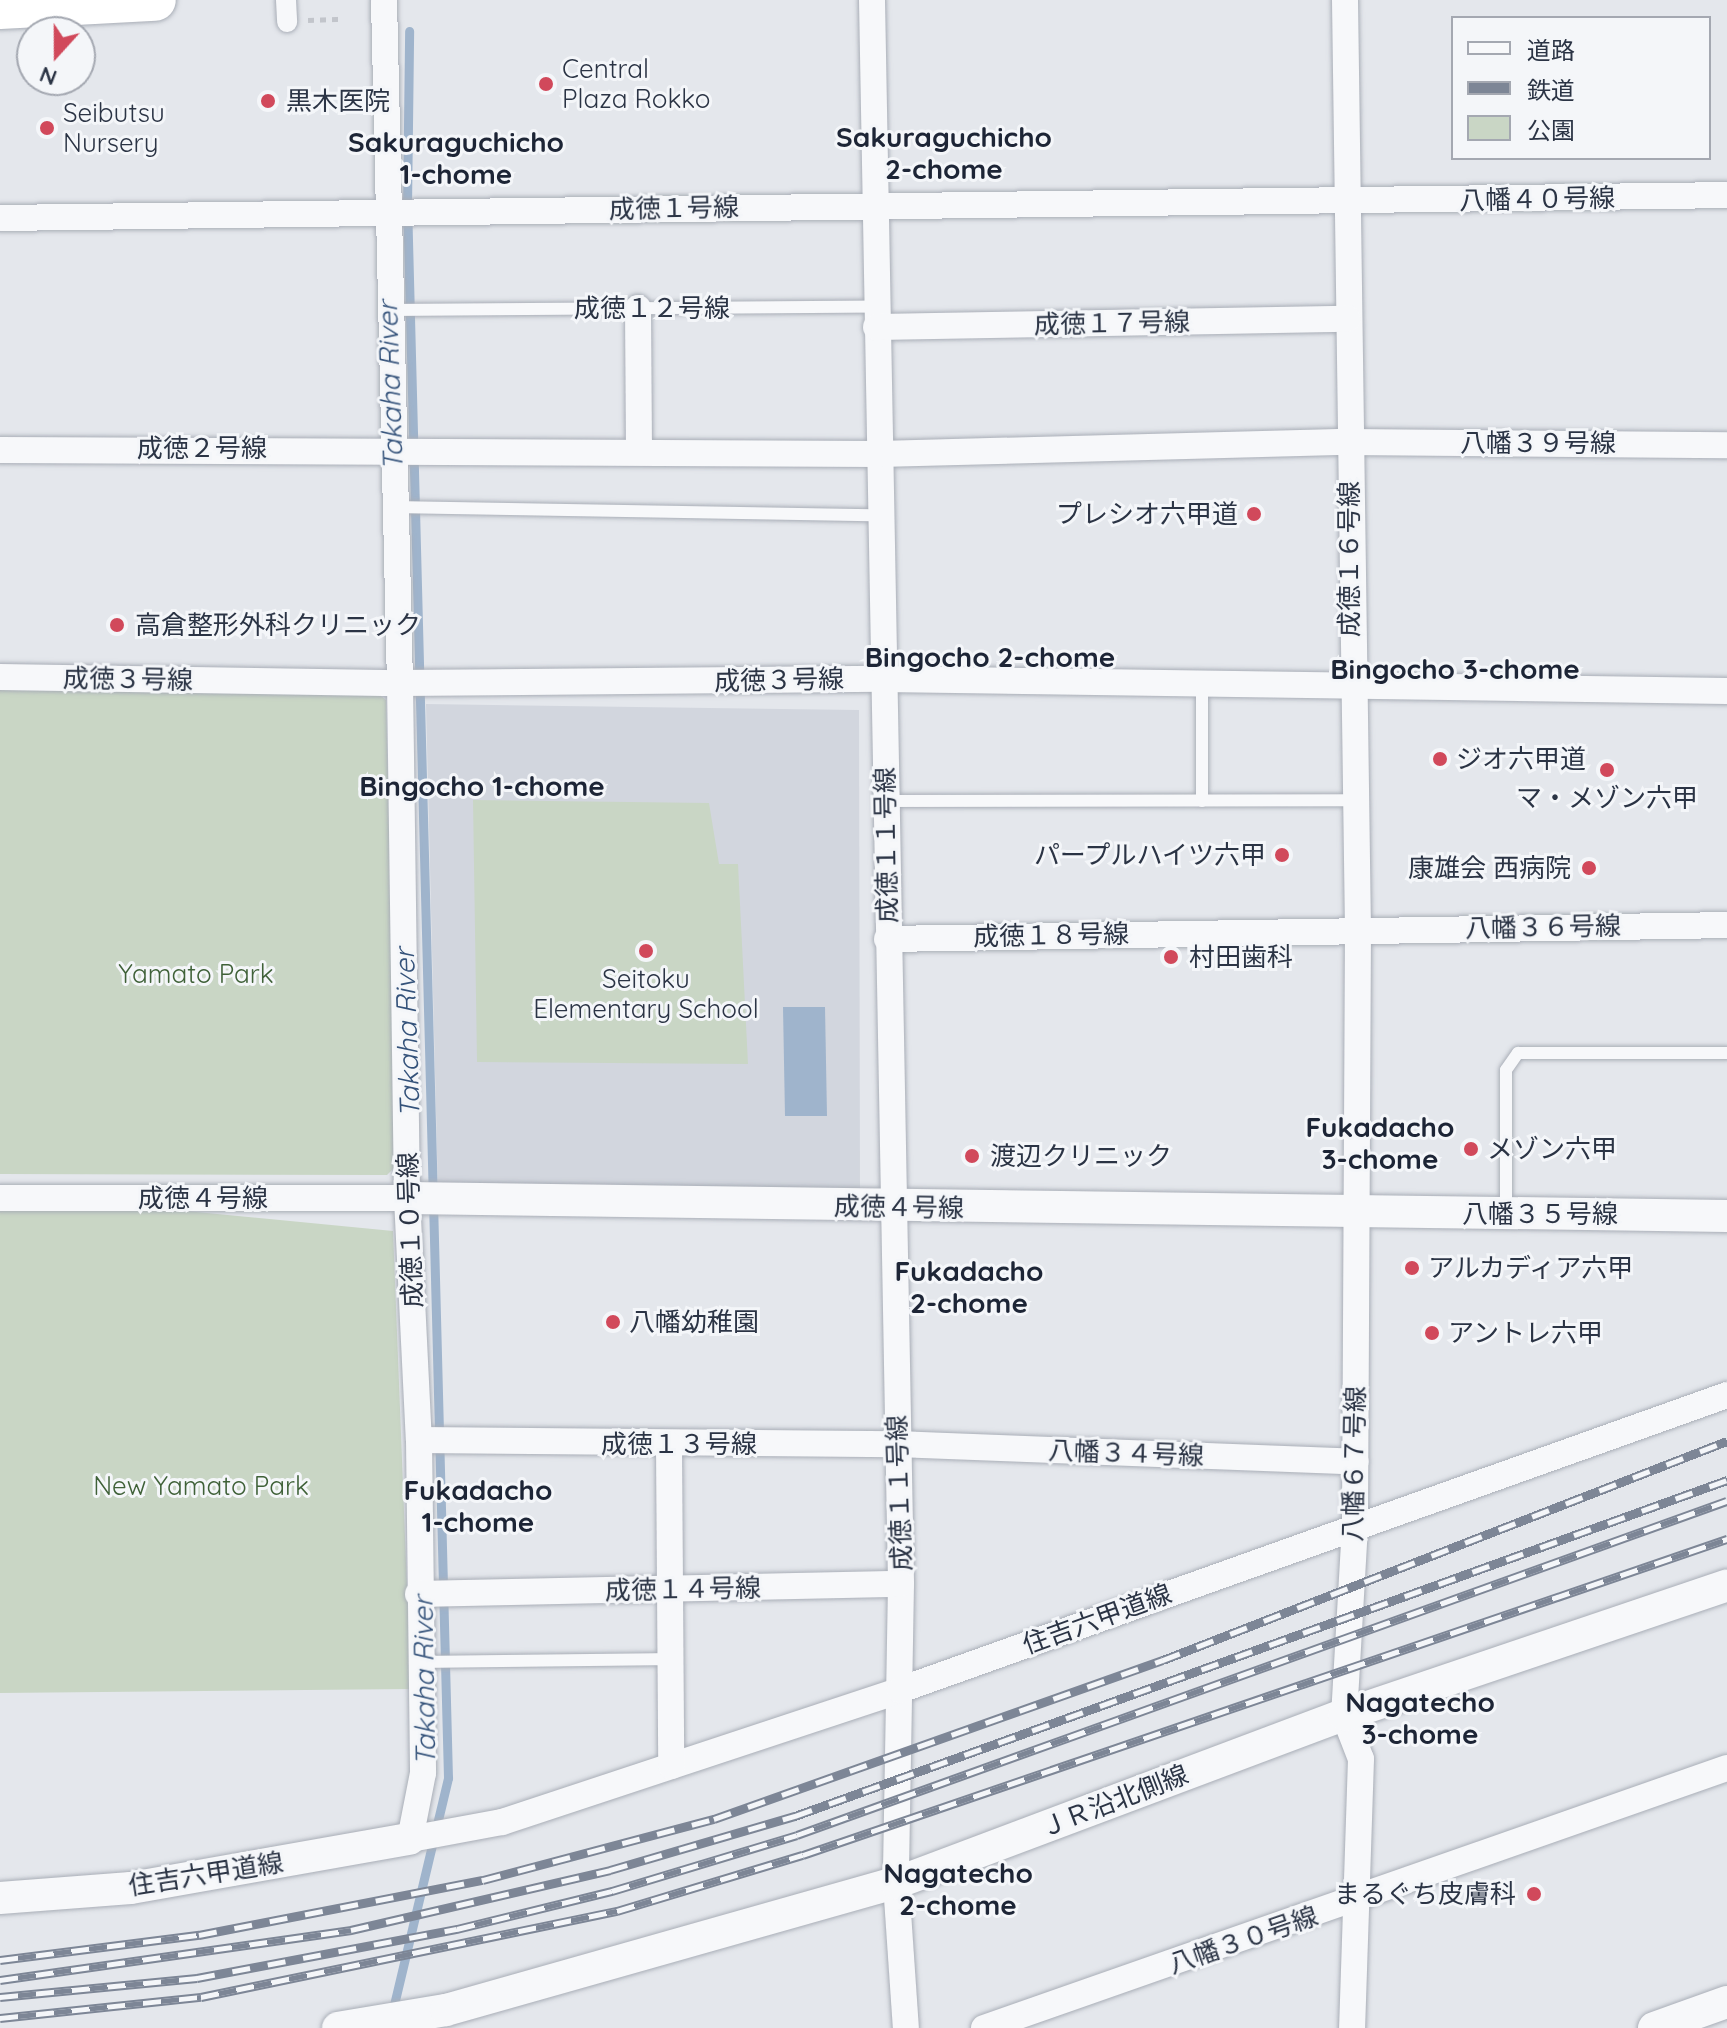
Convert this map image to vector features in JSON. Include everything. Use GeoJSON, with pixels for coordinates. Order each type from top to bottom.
{"type":"FeatureCollection","features":[{"type":"Feature","properties":{"kind":"highway"},"geometry":{"type":"LineString","coordinates":[[0,8],[155,0]]}},
{"type":"Feature","properties":{"kind":"street"},"geometry":{"type":"LineString","coordinates":[[286,0],[287,22]]}},
{"type":"Feature","properties":{"kind":"street","name":"成徳１０号線"},"geometry":{"type":"LineString","coordinates":[[384,0],[393,213],[392,310],[408,447],[398,507],[424,1198],[420,1440],[427,1662],[423,1773],[410,1839]]}},
{"type":"Feature","properties":{"kind":"street","name":"成徳１１号線"},"geometry":{"type":"LineString","coordinates":[[872,0],[872,204],[901,1584],[896,1883],[906,2028]]}},
{"type":"Feature","properties":{"kind":"street","name":"成徳１６号線"},"geometry":{"type":"LineString","coordinates":[[1345,0],[1350,684],[1358,929],[1353,1213]]}},
{"type":"Feature","properties":{"kind":"street","name":"八幡４０号線"},"geometry":{"type":"LineString","coordinates":[[1347,203],[1727,195]]}},
{"type":"Feature","properties":{"kind":"street","name":"成徳１号線"},"geometry":{"type":"LineString","coordinates":[[0,218],[872,204],[1347,203]]}},
{"type":"Feature","properties":{"kind":"street"},"geometry":{"type":"LineString","coordinates":[[638,308],[639,450]]}},
{"type":"Feature","properties":{"kind":"street","name":"成徳１７号線"},"geometry":{"type":"LineString","coordinates":[[875,317],[1348,319]]}},
{"type":"Feature","properties":{"kind":"street","name":"八幡３９号線"},"geometry":{"type":"LineString","coordinates":[[879,454],[1348,442],[1727,445]]}},
{"type":"Feature","properties":{"kind":"street","name":"成徳２号線"},"geometry":{"type":"LineString","coordinates":[[0,450],[408,447],[879,454]]}},
{"type":"Feature","properties":{"kind":"street","name":"成徳３号線"},"geometry":{"type":"LineString","coordinates":[[0,677],[404,683],[883,679],[1727,691]]}},
{"type":"Feature","properties":{"kind":"street","name":"八幡３６号線"},"geometry":{"type":"LineString","coordinates":[[1358,929],[1727,925]]}},
{"type":"Feature","properties":{"kind":"street","name":"成徳１８号線"},"geometry":{"type":"LineString","coordinates":[[887,939],[1358,929]]}},
{"type":"Feature","properties":{"kind":"street","name":"成徳４号線"},"geometry":{"type":"LineString","coordinates":[[0,1198],[424,1198],[1353,1213]]}},
{"type":"Feature","properties":{"kind":"street","name":"八幡３５号線"},"geometry":{"type":"LineString","coordinates":[[1353,1213],[1727,1216]]}},
{"type":"Feature","properties":{"kind":"street","name":"八幡６７号線"},"geometry":{"type":"LineString","coordinates":[[1344,1715],[1355,1526],[1353,1213]]}},
{"type":"Feature","properties":{"kind":"street","name":"住吉六甲道線"},"geometry":{"type":"LineString","coordinates":[[0,1898],[131,1888],[463,1830],[671,1766],[900,1690],[1727,1395]]}},
{"type":"Feature","properties":{"kind":"street","name":"成徳１３号線"},"geometry":{"type":"LineString","coordinates":[[420,1440],[669,1445],[897,1444]]}},
{"type":"Feature","properties":{"kind":"street","name":"八幡３４号線"},"geometry":{"type":"LineString","coordinates":[[897,1444],[1356,1462]]}},
{"type":"Feature","properties":{"kind":"street"},"geometry":{"type":"LineString","coordinates":[[669,1445],[671,1766]]}},
{"type":"Feature","properties":{"kind":"street","name":"成徳１４号線"},"geometry":{"type":"LineString","coordinates":[[423,1594],[901,1584]]}},
{"type":"Feature","properties":{"kind":"street","name":"ＪＲ沿北側線"},"geometry":{"type":"LineString","coordinates":[[356,2026],[401,2018],[896,1883],[1344,1715],[1727,1585]]}},
{"type":"Feature","properties":{"kind":"street"},"geometry":{"type":"LineString","coordinates":[[1344,1715],[1361,1759],[1352,2028]]}},
{"type":"Feature","properties":{"kind":"street","name":"八幡３０号線"},"geometry":{"type":"LineString","coordinates":[[984,2028],[1354,1902],[1727,1768]]}},
{"type":"Feature","properties":{"kind":"street"},"geometry":{"type":"LineString","coordinates":[[1654,2028],[1727,2002]]}},
{"type":"Feature","properties":{"kind":"lane","name":"成徳１２号線"},"geometry":{"type":"LineString","coordinates":[[392,310],[638,308],[875,317]]}},
{"type":"Feature","properties":{"kind":"lane"},"geometry":{"type":"LineString","coordinates":[[398,507],[880,515]]}},
{"type":"Feature","properties":{"kind":"lane"},"geometry":{"type":"LineString","coordinates":[[1202,683],[1202,801]]}},
{"type":"Feature","properties":{"kind":"lane"},"geometry":{"type":"LineString","coordinates":[[885,801],[1354,800]]}},
{"type":"Feature","properties":{"kind":"lane"},"geometry":{"type":"LineString","coordinates":[[1506,1213],[1506,1070],[1518,1053],[1727,1053]]}},
{"type":"Feature","properties":{"kind":"lane"},"geometry":{"type":"LineString","coordinates":[[427,1662],[670,1659]]}},
{"type":"Feature","properties":{"kind":"path"},"geometry":{"type":"LineString","coordinates":[[287,22],[343,19]]}},
{"type":"Feature","properties":{"kind":"shaded area","name":"Seitoku Elementary School"},"geometry":{"type":"Polygon","coordinates":[[[426,704],[859,710],[860,1192],[438,1193],[426,704]]]}},
{"type":"Feature","properties":{"kind":"green space","name":"Yamato Park"},"geometry":{"type":"Polygon","coordinates":[[[372,689],[386,700],[398,1164],[387,1175],[0,1174],[0,690],[372,689]]]}},
{"type":"Feature","properties":{"kind":"green space"},"geometry":{"type":"Polygon","coordinates":[[[473,800],[709,803],[719,864],[738,864],[748,1064],[477,1062],[473,800]]]}},
{"type":"Feature","properties":{"kind":"green space","name":"New Yamato Park"},"geometry":{"type":"Polygon","coordinates":[[[0,1193],[393,1231],[411,1689],[0,1693],[0,1193]]]}},
{"type":"Feature","properties":{"kind":"water"},"geometry":{"type":"Polygon","coordinates":[[[783,1007],[825,1007],[827,1116],[785,1116],[783,1007]]]}},
{"type":"Feature","properties":{"kind":"waterway","name":"Takaha River"},"geometry":{"type":"LineString","coordinates":[[392,2013],[448,1778],[407,207],[409,31]]}},
{"type":"Feature","properties":{"kind":"railway"},"geometry":{"type":"LineString","coordinates":[[0,1960],[199,1935],[483,1880],[714,1819],[1163,1660],[1727,1441]]}},
{"type":"Feature","properties":{"kind":"railway"},"geometry":{"type":"LineString","coordinates":[[0,1980],[351,1930],[610,1870],[795,1816],[1727,1480]]}},
{"type":"Feature","properties":{"kind":"railway"},"geometry":{"type":"LineString","coordinates":[[0,1997],[197,1978],[457,1929],[612,1891],[797,1835],[1727,1501]]}},
{"type":"Feature","properties":{"kind":"railway"},"geometry":{"type":"LineString","coordinates":[[0,2018],[201,1997],[617,1911],[803,1855],[1727,1539]]}},
{"type":"Feature","properties":{"kind":"place","name":"Central Plaza Rokko"},"geometry":{"type":"Point","coordinates":[546,84]}},
{"type":"Feature","properties":{"kind":"place","name":"黒木医院"},"geometry":{"type":"Point","coordinates":[268,101]}},
{"type":"Feature","properties":{"kind":"place","name":"Seibutsu Nursery"},"geometry":{"type":"Point","coordinates":[47,128]}},
{"type":"Feature","properties":{"kind":"place","name":"プレシオ六甲道"},"geometry":{"type":"Point","coordinates":[1254,514]}},
{"type":"Feature","properties":{"kind":"place","name":"高倉整形外科クリニック"},"geometry":{"type":"Point","coordinates":[117,625]}},
{"type":"Feature","properties":{"kind":"place","name":"ジオ六甲道"},"geometry":{"type":"Point","coordinates":[1440,759]}},
{"type":"Feature","properties":{"kind":"place","name":"マ・メゾン六甲"},"geometry":{"type":"Point","coordinates":[1607,770]}},
{"type":"Feature","properties":{"kind":"place","name":"パープルハイツ六甲"},"geometry":{"type":"Point","coordinates":[1282,855]}},
{"type":"Feature","properties":{"kind":"place","name":"康雄会 西病院"},"geometry":{"type":"Point","coordinates":[1589,868]}},
{"type":"Feature","properties":{"kind":"place","name":"Seitoku Elementary School"},"geometry":{"type":"Point","coordinates":[646,951]}},
{"type":"Feature","properties":{"kind":"place","name":"村田歯科"},"geometry":{"type":"Point","coordinates":[1171,957]}},
{"type":"Feature","properties":{"kind":"place","name":"メゾン六甲"},"geometry":{"type":"Point","coordinates":[1471,1149]}},
{"type":"Feature","properties":{"kind":"place","name":"渡辺クリニック"},"geometry":{"type":"Point","coordinates":[972,1156]}},
{"type":"Feature","properties":{"kind":"place","name":"アルカディア六甲"},"geometry":{"type":"Point","coordinates":[1412,1268]}},
{"type":"Feature","properties":{"kind":"place","name":"八幡幼稚園"},"geometry":{"type":"Point","coordinates":[613,1322]}},
{"type":"Feature","properties":{"kind":"place","name":"アントレ六甲"},"geometry":{"type":"Point","coordinates":[1432,1333]}},
{"type":"Feature","properties":{"kind":"place","name":"まるぐち皮膚科"},"geometry":{"type":"Point","coordinates":[1534,1894]}},
{"type":"Feature","properties":{"kind":"district","name":"Sakuraguchicho 2-chome"},"geometry":{"type":"Point","coordinates":[944,153]}},
{"type":"Feature","properties":{"kind":"district","name":"Sakuraguchicho 1-chome"},"geometry":{"type":"Point","coordinates":[456,158]}},
{"type":"Feature","properties":{"kind":"district","name":"Bingocho 2-chome"},"geometry":{"type":"Point","coordinates":[990,657]}},
{"type":"Feature","properties":{"kind":"district","name":"Bingocho 3-chome"},"geometry":{"type":"Point","coordinates":[1455,669]}},
{"type":"Feature","properties":{"kind":"district","name":"Bingocho 1-chome"},"geometry":{"type":"Point","coordinates":[482,786]}},
{"type":"Feature","properties":{"kind":"district","name":"Fukadacho 3-chome"},"geometry":{"type":"Point","coordinates":[1380,1143]}},
{"type":"Feature","properties":{"kind":"district","name":"Fukadacho 2-chome"},"geometry":{"type":"Point","coordinates":[969,1287]}},
{"type":"Feature","properties":{"kind":"district","name":"Fukadacho 1-chome"},"geometry":{"type":"Point","coordinates":[478,1506]}},
{"type":"Feature","properties":{"kind":"district","name":"Nagatecho 3-chome"},"geometry":{"type":"Point","coordinates":[1420,1718]}},
{"type":"Feature","properties":{"kind":"district","name":"Nagatecho 2-chome"},"geometry":{"type":"Point","coordinates":[958,1889]}}]}
